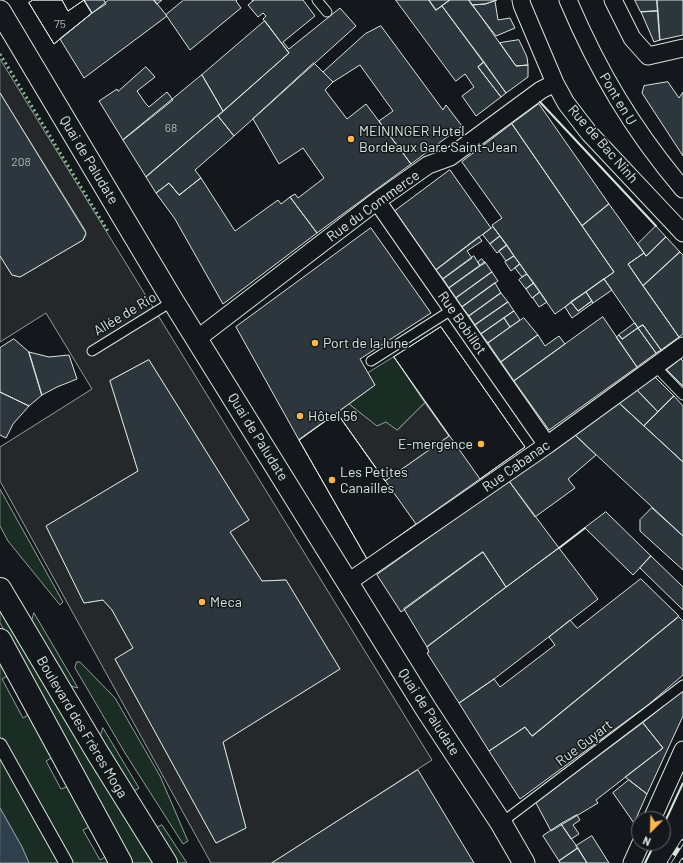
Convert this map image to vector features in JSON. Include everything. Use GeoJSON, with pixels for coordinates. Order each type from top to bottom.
{"type":"FeatureCollection","features":[{"type":"Feature","properties":{"kind":"main road","name":"Boulevard des Frères Moga"},"geometry":{"type":"LineString","coordinates":[[0,589],[93,746],[166,863]]}},
{"type":"Feature","properties":{"kind":"main road","name":"Boulevard des Frères Moga"},"geometry":{"type":"LineString","coordinates":[[0,640],[121,863]]}},
{"type":"Feature","properties":{"kind":"street"},"geometry":{"type":"LineString","coordinates":[[0,2],[4,0]]}},
{"type":"Feature","properties":{"kind":"street","name":"Rue de Bac Ninh"},"geometry":{"type":"LineString","coordinates":[[522,0],[522,5],[555,82],[566,103],[589,133],[683,232]]}},
{"type":"Feature","properties":{"kind":"street"},"geometry":{"type":"LineString","coordinates":[[614,0],[632,38],[648,56],[683,48]]}},
{"type":"Feature","properties":{"kind":"street","name":"Pont en U"},"geometry":{"type":"LineString","coordinates":[[568,1],[592,55],[609,88],[654,156],[683,189]]}},
{"type":"Feature","properties":{"kind":"street","name":"Quai de Paludate"},"geometry":{"type":"LineString","coordinates":[[0,11],[173,301],[426,709],[501,823],[522,862]]}},
{"type":"Feature","properties":{"kind":"street","name":"Rue du Commerce"},"geometry":{"type":"LineString","coordinates":[[197,338],[377,201],[428,165],[450,157],[541,90],[555,82]]}},
{"type":"Feature","properties":{"kind":"street","name":"Rue Bobillot"},"geometry":{"type":"LineString","coordinates":[[377,201],[547,445]]}},
{"type":"Feature","properties":{"kind":"street","name":"Rue Cabanac"},"geometry":{"type":"LineString","coordinates":[[347,583],[547,445],[683,346]]}},
{"type":"Feature","properties":{"kind":"street"},"geometry":{"type":"LineString","coordinates":[[0,745],[66,863]]}},
{"type":"Feature","properties":{"kind":"street"},"geometry":{"type":"LineString","coordinates":[[656,811],[683,750]]}},
{"type":"Feature","properties":{"kind":"street"},"geometry":{"type":"LineString","coordinates":[[632,863],[637,851]]}},
{"type":"Feature","properties":{"kind":"lane"},"geometry":{"type":"LineString","coordinates":[[317,0],[327,12]]}},
{"type":"Feature","properties":{"kind":"lane","name":"Allée de Rio"},"geometry":{"type":"LineString","coordinates":[[92,351],[173,301]]}},
{"type":"Feature","properties":{"kind":"lane"},"geometry":{"type":"LineString","coordinates":[[372,361],[453,309]]}},
{"type":"Feature","properties":{"kind":"lane"},"geometry":{"type":"LineString","coordinates":[[655,366],[683,395]]}},
{"type":"Feature","properties":{"kind":"lane","name":"Rue Guyart"},"geometry":{"type":"LineString","coordinates":[[501,823],[683,685]]}},
{"type":"Feature","properties":{"kind":"green space"},"geometry":{"type":"Polygon","coordinates":[[[394,357],[425,403],[397,430],[377,427],[349,404],[375,385],[368,373],[394,357]]]}},
{"type":"Feature","properties":{"kind":"green space"},"geometry":{"type":"Polygon","coordinates":[[[0,489],[63,602],[60,605],[8,541],[0,526],[0,489]]]}},
{"type":"Feature","properties":{"kind":"green space"},"geometry":{"type":"Polygon","coordinates":[[[0,606],[156,863],[130,863],[0,623],[0,606]]]}},
{"type":"Feature","properties":{"kind":"green space"},"geometry":{"type":"Polygon","coordinates":[[[34,613],[78,688],[67,685],[31,624],[34,613]]]}},
{"type":"Feature","properties":{"kind":"green space"},"geometry":{"type":"Polygon","coordinates":[[[0,657],[9,675],[2,679],[23,718],[30,714],[53,757],[46,761],[61,789],[69,786],[91,826],[83,830],[100,860],[107,856],[111,863],[29,863],[22,847],[0,808],[0,657]]]}},
{"type":"Feature","properties":{"kind":"green space"},"geometry":{"type":"Polygon","coordinates":[[[77,662],[80,662],[115,698],[160,776],[188,841],[183,844],[125,753],[75,668],[77,662]]]}},
{"type":"Feature","properties":{"kind":"green space"},"geometry":{"type":"Polygon","coordinates":[[[103,728],[139,788],[134,791],[100,738],[103,728]]]}},
{"type":"Feature","properties":{"kind":"green space"},"geometry":{"type":"Polygon","coordinates":[[[162,825],[187,863],[177,863],[157,828],[162,825]]]}},
{"type":"Feature","properties":{"kind":"shaded area"},"geometry":{"type":"Polygon","coordinates":[[[0,59],[432,760],[272,863],[211,863],[0,481],[0,447],[92,389],[46,313],[0,342],[0,256],[12,275],[20,277],[83,240],[86,235],[85,230],[0,93],[0,59]],[[149,360],[110,381],[138,471],[46,526],[84,603],[103,600],[112,610],[133,648],[115,659],[216,843],[246,828],[223,742],[340,669],[286,580],[262,581],[230,532],[249,520],[149,360]]]}},
{"type":"Feature","properties":{"kind":"shaded area"},"geometry":{"type":"Polygon","coordinates":[[[425,403],[449,436],[385,481],[337,413],[349,404],[377,426],[386,422],[397,430],[425,403]]]}},
{"type":"Feature","properties":{"kind":"water"},"geometry":{"type":"Polygon","coordinates":[[[0,808],[22,847],[29,863],[0,863],[0,808]]]}},
{"type":"Feature","properties":{"kind":"building"},"geometry":{"type":"Polygon","coordinates":[[[33,0],[62,0],[68,11],[84,0],[92,13],[54,44],[29,3],[33,0]]]}},
{"type":"Feature","properties":{"kind":"building"},"geometry":{"type":"Polygon","coordinates":[[[33,0],[62,0],[68,11],[84,0],[92,13],[54,44],[29,3],[33,0]]]}},
{"type":"Feature","properties":{"kind":"building"},"geometry":{"type":"Polygon","coordinates":[[[84,0],[104,0],[106,4],[92,13],[84,0]]]}},
{"type":"Feature","properties":{"kind":"building"},"geometry":{"type":"Polygon","coordinates":[[[109,0],[154,0],[167,16],[84,78],[60,39],[109,0]]]}},
{"type":"Feature","properties":{"kind":"building"},"geometry":{"type":"Polygon","coordinates":[[[154,0],[162,0],[157,4],[154,0]]]}},
{"type":"Feature","properties":{"kind":"building"},"geometry":{"type":"Polygon","coordinates":[[[184,0],[237,0],[236,1],[241,8],[190,50],[166,15],[184,0]]]}},
{"type":"Feature","properties":{"kind":"building"},"geometry":{"type":"Polygon","coordinates":[[[252,0],[303,0],[315,16],[283,42],[289,49],[340,8],[356,26],[234,136],[218,116],[289,53],[263,19],[266,16],[263,13],[258,17],[248,5],[253,1],[252,0]]]}},
{"type":"Feature","properties":{"kind":"building"},"geometry":{"type":"Polygon","coordinates":[[[396,0],[429,0],[436,10],[442,6],[484,62],[478,67],[501,97],[476,116],[462,96],[474,87],[465,74],[456,81],[396,0]]]}},
{"type":"Feature","properties":{"kind":"building"},"geometry":{"type":"Polygon","coordinates":[[[429,0],[450,0],[436,10],[429,0]]]}},
{"type":"Feature","properties":{"kind":"building"},"geometry":{"type":"Polygon","coordinates":[[[450,0],[469,0],[516,66],[528,65],[528,77],[506,93],[442,6],[450,0]]]}},
{"type":"Feature","properties":{"kind":"building"},"geometry":{"type":"Polygon","coordinates":[[[469,0],[497,0],[485,4],[472,5],[469,0]]]}},
{"type":"Feature","properties":{"kind":"building"},"geometry":{"type":"Polygon","coordinates":[[[635,0],[657,0],[658,11],[641,12],[635,0]]]}},
{"type":"Feature","properties":{"kind":"building"},"geometry":{"type":"Polygon","coordinates":[[[657,0],[683,0],[683,35],[660,40],[657,0]]]}},
{"type":"Feature","properties":{"kind":"building"},"geometry":{"type":"Polygon","coordinates":[[[495,1],[498,20],[510,18],[515,28],[496,36],[472,5],[485,4],[495,1]]]}},
{"type":"Feature","properties":{"kind":"building"},"geometry":{"type":"Polygon","coordinates":[[[658,11],[660,40],[654,42],[641,12],[658,11]]]}},
{"type":"Feature","properties":{"kind":"building"},"geometry":{"type":"Polygon","coordinates":[[[265,21],[289,53],[223,111],[202,75],[265,21]]]}},
{"type":"Feature","properties":{"kind":"building"},"geometry":{"type":"Polygon","coordinates":[[[381,26],[443,110],[446,105],[462,126],[411,164],[379,121],[393,111],[360,65],[333,82],[323,72],[365,34],[381,26]]]}},
{"type":"Feature","properties":{"kind":"building"},"geometry":{"type":"Polygon","coordinates":[[[519,40],[527,57],[528,65],[516,66],[500,43],[519,40]]]}},
{"type":"Feature","properties":{"kind":"building"},"geometry":{"type":"Polygon","coordinates":[[[484,62],[506,93],[501,97],[478,67],[484,62]]]}},
{"type":"Feature","properties":{"kind":"building"},"geometry":{"type":"Polygon","coordinates":[[[314,63],[333,82],[325,90],[347,119],[366,104],[411,164],[317,233],[290,197],[295,194],[298,198],[324,178],[303,148],[279,164],[253,119],[314,63]]]}},
{"type":"Feature","properties":{"kind":"building"},"geometry":{"type":"Polygon","coordinates":[[[146,67],[155,77],[137,91],[146,104],[149,107],[167,92],[173,100],[123,140],[99,101],[117,89],[118,91],[146,67]]]}},
{"type":"Feature","properties":{"kind":"building"},"geometry":{"type":"Polygon","coordinates":[[[202,75],[223,111],[146,177],[123,140],[202,75]]]}},
{"type":"Feature","properties":{"kind":"building"},"geometry":{"type":"Polygon","coordinates":[[[668,82],[679,98],[683,92],[683,156],[642,93],[644,86],[668,82]]]}},
{"type":"Feature","properties":{"kind":"building"},"geometry":{"type":"Polygon","coordinates":[[[0,93],[86,233],[83,240],[20,277],[12,275],[0,256],[0,93]]]}},
{"type":"Feature","properties":{"kind":"building"},"geometry":{"type":"Polygon","coordinates":[[[539,104],[609,204],[582,226],[512,124],[539,104]]]}},
{"type":"Feature","properties":{"kind":"building"},"geometry":{"type":"Polygon","coordinates":[[[218,116],[234,136],[195,170],[201,178],[179,195],[169,183],[156,193],[146,177],[218,116]]]}},
{"type":"Feature","properties":{"kind":"building"},"geometry":{"type":"Polygon","coordinates":[[[512,124],[614,272],[555,314],[492,225],[502,218],[462,162],[512,124]]]}},
{"type":"Feature","properties":{"kind":"building"},"geometry":{"type":"Polygon","coordinates":[[[450,170],[491,228],[436,270],[395,211],[450,170]]]}},
{"type":"Feature","properties":{"kind":"building"},"geometry":{"type":"Polygon","coordinates":[[[201,178],[235,231],[278,200],[281,204],[290,197],[317,233],[223,304],[175,219],[156,193],[169,183],[179,195],[201,178]]]}},
{"type":"Feature","properties":{"kind":"building"},"geometry":{"type":"Polygon","coordinates":[[[609,204],[644,253],[628,264],[679,337],[661,350],[643,325],[638,328],[604,279],[614,272],[582,226],[609,204]]]}},
{"type":"Feature","properties":{"kind":"building"},"geometry":{"type":"Polygon","coordinates":[[[656,226],[666,237],[646,256],[638,244],[656,226]]]}},
{"type":"Feature","properties":{"kind":"building"},"geometry":{"type":"Polygon","coordinates":[[[493,227],[500,236],[490,244],[483,235],[493,227]]]}},
{"type":"Feature","properties":{"kind":"building","name":"Port de la lune"},"geometry":{"type":"Polygon","coordinates":[[[371,228],[431,313],[360,359],[375,385],[299,440],[236,327],[371,228]]]}},
{"type":"Feature","properties":{"kind":"building"},"geometry":{"type":"Polygon","coordinates":[[[500,236],[507,245],[497,253],[490,244],[500,236]]]}},
{"type":"Feature","properties":{"kind":"building"},"geometry":{"type":"Polygon","coordinates":[[[479,237],[482,241],[467,251],[472,258],[443,279],[436,270],[479,237]]]}},
{"type":"Feature","properties":{"kind":"building"},"geometry":{"type":"Polygon","coordinates":[[[666,237],[680,252],[643,286],[628,264],[644,253],[646,256],[666,237]]]}},
{"type":"Feature","properties":{"kind":"building"},"geometry":{"type":"Polygon","coordinates":[[[507,245],[514,256],[506,261],[499,251],[507,245]]]}},
{"type":"Feature","properties":{"kind":"building"},"geometry":{"type":"Polygon","coordinates":[[[680,252],[683,255],[683,334],[679,337],[643,286],[680,252]]]}},
{"type":"Feature","properties":{"kind":"building"},"geometry":{"type":"Polygon","coordinates":[[[474,256],[480,266],[449,288],[443,279],[474,256]]]}},
{"type":"Feature","properties":{"kind":"building"},"geometry":{"type":"Polygon","coordinates":[[[514,256],[520,264],[511,271],[505,262],[514,256]]]}},
{"type":"Feature","properties":{"kind":"building"},"geometry":{"type":"Polygon","coordinates":[[[482,259],[485,263],[480,266],[478,262],[482,259]]]}},
{"type":"Feature","properties":{"kind":"building"},"geometry":{"type":"Polygon","coordinates":[[[485,262],[492,272],[456,298],[449,288],[485,262]]]}},
{"type":"Feature","properties":{"kind":"building"},"geometry":{"type":"Polygon","coordinates":[[[520,264],[527,274],[522,277],[515,268],[520,264]]]}},
{"type":"Feature","properties":{"kind":"building"},"geometry":{"type":"Polygon","coordinates":[[[492,272],[498,281],[462,307],[456,298],[492,272]]]}},
{"type":"Feature","properties":{"kind":"building"},"geometry":{"type":"Polygon","coordinates":[[[527,274],[534,283],[526,289],[519,280],[527,274]]]}},
{"type":"Feature","properties":{"kind":"building"},"geometry":{"type":"Polygon","coordinates":[[[604,279],[612,290],[593,303],[586,292],[604,279]]]}},
{"type":"Feature","properties":{"kind":"building"},"geometry":{"type":"Polygon","coordinates":[[[495,283],[501,293],[469,316],[462,307],[495,283]]]}},
{"type":"Feature","properties":{"kind":"building"},"geometry":{"type":"Polygon","coordinates":[[[534,283],[540,292],[532,298],[526,289],[534,283]]]}},
{"type":"Feature","properties":{"kind":"building"},"geometry":{"type":"Polygon","coordinates":[[[540,292],[547,302],[539,307],[533,298],[540,292]]]}},
{"type":"Feature","properties":{"kind":"building"},"geometry":{"type":"Polygon","coordinates":[[[586,292],[592,301],[578,311],[571,302],[586,292]]]}},
{"type":"Feature","properties":{"kind":"building"},"geometry":{"type":"Polygon","coordinates":[[[501,293],[508,302],[475,325],[469,316],[501,293]]]}},
{"type":"Feature","properties":{"kind":"building"},"geometry":{"type":"Polygon","coordinates":[[[592,301],[593,303],[572,318],[565,307],[571,302],[578,311],[592,301]]]}},
{"type":"Feature","properties":{"kind":"building"},"geometry":{"type":"Polygon","coordinates":[[[508,302],[514,311],[481,334],[475,325],[508,302]]]}},
{"type":"Feature","properties":{"kind":"building"},"geometry":{"type":"Polygon","coordinates":[[[514,311],[520,320],[510,327],[504,318],[514,311]]]}},
{"type":"Feature","properties":{"kind":"building"},"geometry":{"type":"Polygon","coordinates":[[[603,317],[637,367],[549,430],[514,381],[603,317]]]}},
{"type":"Feature","properties":{"kind":"building"},"geometry":{"type":"Polygon","coordinates":[[[504,318],[510,327],[488,343],[481,334],[504,318]]]}},
{"type":"Feature","properties":{"kind":"building"},"geometry":{"type":"Polygon","coordinates":[[[524,318],[538,335],[501,362],[488,343],[524,318]]]}},
{"type":"Feature","properties":{"kind":"building"},"geometry":{"type":"Polygon","coordinates":[[[635,323],[638,328],[622,339],[619,335],[635,323]]]}},
{"type":"Feature","properties":{"kind":"building"},"geometry":{"type":"Polygon","coordinates":[[[643,325],[661,350],[656,353],[638,328],[643,325]]]}},
{"type":"Feature","properties":{"kind":"building","name":"E-mergence"},"geometry":{"type":"Polygon","coordinates":[[[441,327],[525,447],[367,559],[299,440],[337,413],[385,481],[449,436],[394,357],[441,327]]]}},
{"type":"Feature","properties":{"kind":"building"},"geometry":{"type":"Polygon","coordinates":[[[441,327],[525,447],[480,479],[394,357],[441,327]]]}},
{"type":"Feature","properties":{"kind":"building"},"geometry":{"type":"Polygon","coordinates":[[[638,328],[656,353],[637,367],[616,337],[619,335],[622,339],[638,328]]]}},
{"type":"Feature","properties":{"kind":"building"},"geometry":{"type":"Polygon","coordinates":[[[538,335],[545,346],[559,336],[565,344],[514,381],[501,362],[538,335]]]}},
{"type":"Feature","properties":{"kind":"building"},"geometry":{"type":"Polygon","coordinates":[[[14,339],[29,352],[42,395],[29,406],[0,392],[0,348],[14,339]]]}},
{"type":"Feature","properties":{"kind":"building"},"geometry":{"type":"Polygon","coordinates":[[[29,352],[49,357],[69,355],[77,379],[42,395],[29,352]]]}},
{"type":"Feature","properties":{"kind":"building"},"geometry":{"type":"Polygon","coordinates":[[[681,359],[683,361],[683,386],[667,370],[681,359]]]}},
{"type":"Feature","properties":{"kind":"building","name":"Meca"},"geometry":{"type":"Polygon","coordinates":[[[149,360],[249,520],[230,532],[262,581],[286,580],[340,669],[223,742],[246,828],[216,843],[115,659],[133,648],[112,610],[103,600],[84,603],[46,526],[138,471],[110,381],[149,360]]]}},
{"type":"Feature","properties":{"kind":"building"},"geometry":{"type":"Polygon","coordinates":[[[655,377],[674,396],[658,412],[637,390],[655,377]]]}},
{"type":"Feature","properties":{"kind":"building"},"geometry":{"type":"Polygon","coordinates":[[[637,390],[658,412],[644,426],[619,403],[637,390]]]}},
{"type":"Feature","properties":{"kind":"building"},"geometry":{"type":"Polygon","coordinates":[[[0,392],[29,406],[13,424],[6,438],[0,435],[0,392]]]}},
{"type":"Feature","properties":{"kind":"building"},"geometry":{"type":"Polygon","coordinates":[[[674,396],[683,406],[683,462],[644,426],[674,396]]]}},
{"type":"Feature","properties":{"kind":"building"},"geometry":{"type":"Polygon","coordinates":[[[619,403],[683,462],[683,536],[575,435],[619,403]]]}},
{"type":"Feature","properties":{"kind":"building"},"geometry":{"type":"Polygon","coordinates":[[[337,413],[416,524],[367,559],[299,440],[337,413]]]}},
{"type":"Feature","properties":{"kind":"building"},"geometry":{"type":"Polygon","coordinates":[[[575,435],[596,455],[568,479],[575,488],[535,517],[509,481],[575,435]]]}},
{"type":"Feature","properties":{"kind":"building"},"geometry":{"type":"Polygon","coordinates":[[[509,481],[559,548],[506,587],[483,552],[401,612],[377,575],[509,481]]]}},
{"type":"Feature","properties":{"kind":"building"},"geometry":{"type":"Polygon","coordinates":[[[652,508],[683,536],[683,570],[640,531],[640,520],[652,508]]]}},
{"type":"Feature","properties":{"kind":"building"},"geometry":{"type":"Polygon","coordinates":[[[606,512],[651,556],[633,575],[585,528],[606,512]]]}},
{"type":"Feature","properties":{"kind":"building"},"geometry":{"type":"Polygon","coordinates":[[[559,548],[598,599],[494,679],[459,703],[427,653],[429,652],[427,647],[559,548]]]}},
{"type":"Feature","properties":{"kind":"building"},"geometry":{"type":"Polygon","coordinates":[[[483,552],[506,587],[427,647],[404,609],[483,552]]]}},
{"type":"Feature","properties":{"kind":"building"},"geometry":{"type":"Polygon","coordinates":[[[651,556],[683,587],[683,610],[640,568],[651,556]]]}},
{"type":"Feature","properties":{"kind":"building"},"geometry":{"type":"Polygon","coordinates":[[[641,579],[679,616],[532,736],[525,727],[489,751],[459,703],[494,679],[500,687],[555,645],[549,637],[570,620],[577,628],[641,579]]]}},
{"type":"Feature","properties":{"kind":"building"},"geometry":{"type":"Polygon","coordinates":[[[679,617],[683,621],[683,675],[648,705],[520,799],[489,751],[525,727],[532,736],[679,617]]]}},
{"type":"Feature","properties":{"kind":"building"},"geometry":{"type":"Polygon","coordinates":[[[683,691],[683,716],[647,794],[625,777],[663,748],[643,723],[683,691]]]}},
{"type":"Feature","properties":{"kind":"building"},"geometry":{"type":"Polygon","coordinates":[[[643,723],[663,748],[596,800],[598,803],[551,831],[536,803],[643,723]]]}},
{"type":"Feature","properties":{"kind":"building"},"geometry":{"type":"Polygon","coordinates":[[[418,770],[474,863],[272,863],[418,770]]]}},
{"type":"Feature","properties":{"kind":"building"},"geometry":{"type":"Polygon","coordinates":[[[629,780],[647,794],[639,811],[631,811],[631,819],[613,793],[629,780]]]}},
{"type":"Feature","properties":{"kind":"building"},"geometry":{"type":"Polygon","coordinates":[[[577,815],[580,820],[573,825],[579,834],[571,839],[561,824],[577,815]]]}},
{"type":"Feature","properties":{"kind":"building"},"geometry":{"type":"Polygon","coordinates":[[[561,824],[578,848],[559,861],[543,836],[561,824]]]}},
{"type":"Feature","properties":{"kind":"building"},"geometry":{"type":"Polygon","coordinates":[[[592,836],[609,863],[587,863],[576,846],[592,836]]]}},
{"type":"Feature","properties":{"kind":"building"},"geometry":{"type":"Polygon","coordinates":[[[578,848],[587,863],[560,863],[559,861],[578,848]]]}},
{"type":"Feature","properties":{"kind":"railway"},"geometry":{"type":"LineString","coordinates":[[669,863],[683,841]]}},
{"type":"Feature","properties":{"kind":"hedge"},"geometry":{"type":"LineString","coordinates":[[0,54],[109,233]]}},
{"type":"Feature","properties":{"kind":"wall"},"geometry":{"type":"LineString","coordinates":[[540,102],[656,226]]}},
{"type":"Feature","properties":{"kind":"wall"},"geometry":{"type":"LineString","coordinates":[[559,548],[585,528]]}},
{"type":"Feature","properties":{"kind":"wall"},"geometry":{"type":"LineString","coordinates":[[670,811],[683,783]]}},
{"type":"Feature","properties":{"kind":"wall"},"geometry":{"type":"LineString","coordinates":[[645,863],[651,851]]}},
{"type":"Feature","properties":{"kind":"place","name":"MEININGER Hotel Bordeaux Gare Saint-Jean"},"geometry":{"type":"Point","coordinates":[351,139]}},
{"type":"Feature","properties":{"kind":"place","name":"Port de la lune"},"geometry":{"type":"Point","coordinates":[315,343]}},
{"type":"Feature","properties":{"kind":"place","name":"Hôtel 56"},"geometry":{"type":"Point","coordinates":[300,416]}},
{"type":"Feature","properties":{"kind":"place","name":"E-mergence"},"geometry":{"type":"Point","coordinates":[481,444]}},
{"type":"Feature","properties":{"kind":"place","name":"Les Petites Canailles"},"geometry":{"type":"Point","coordinates":[332,480]}},
{"type":"Feature","properties":{"kind":"place","name":"Meca"},"geometry":{"type":"Point","coordinates":[202,602]}}]}
